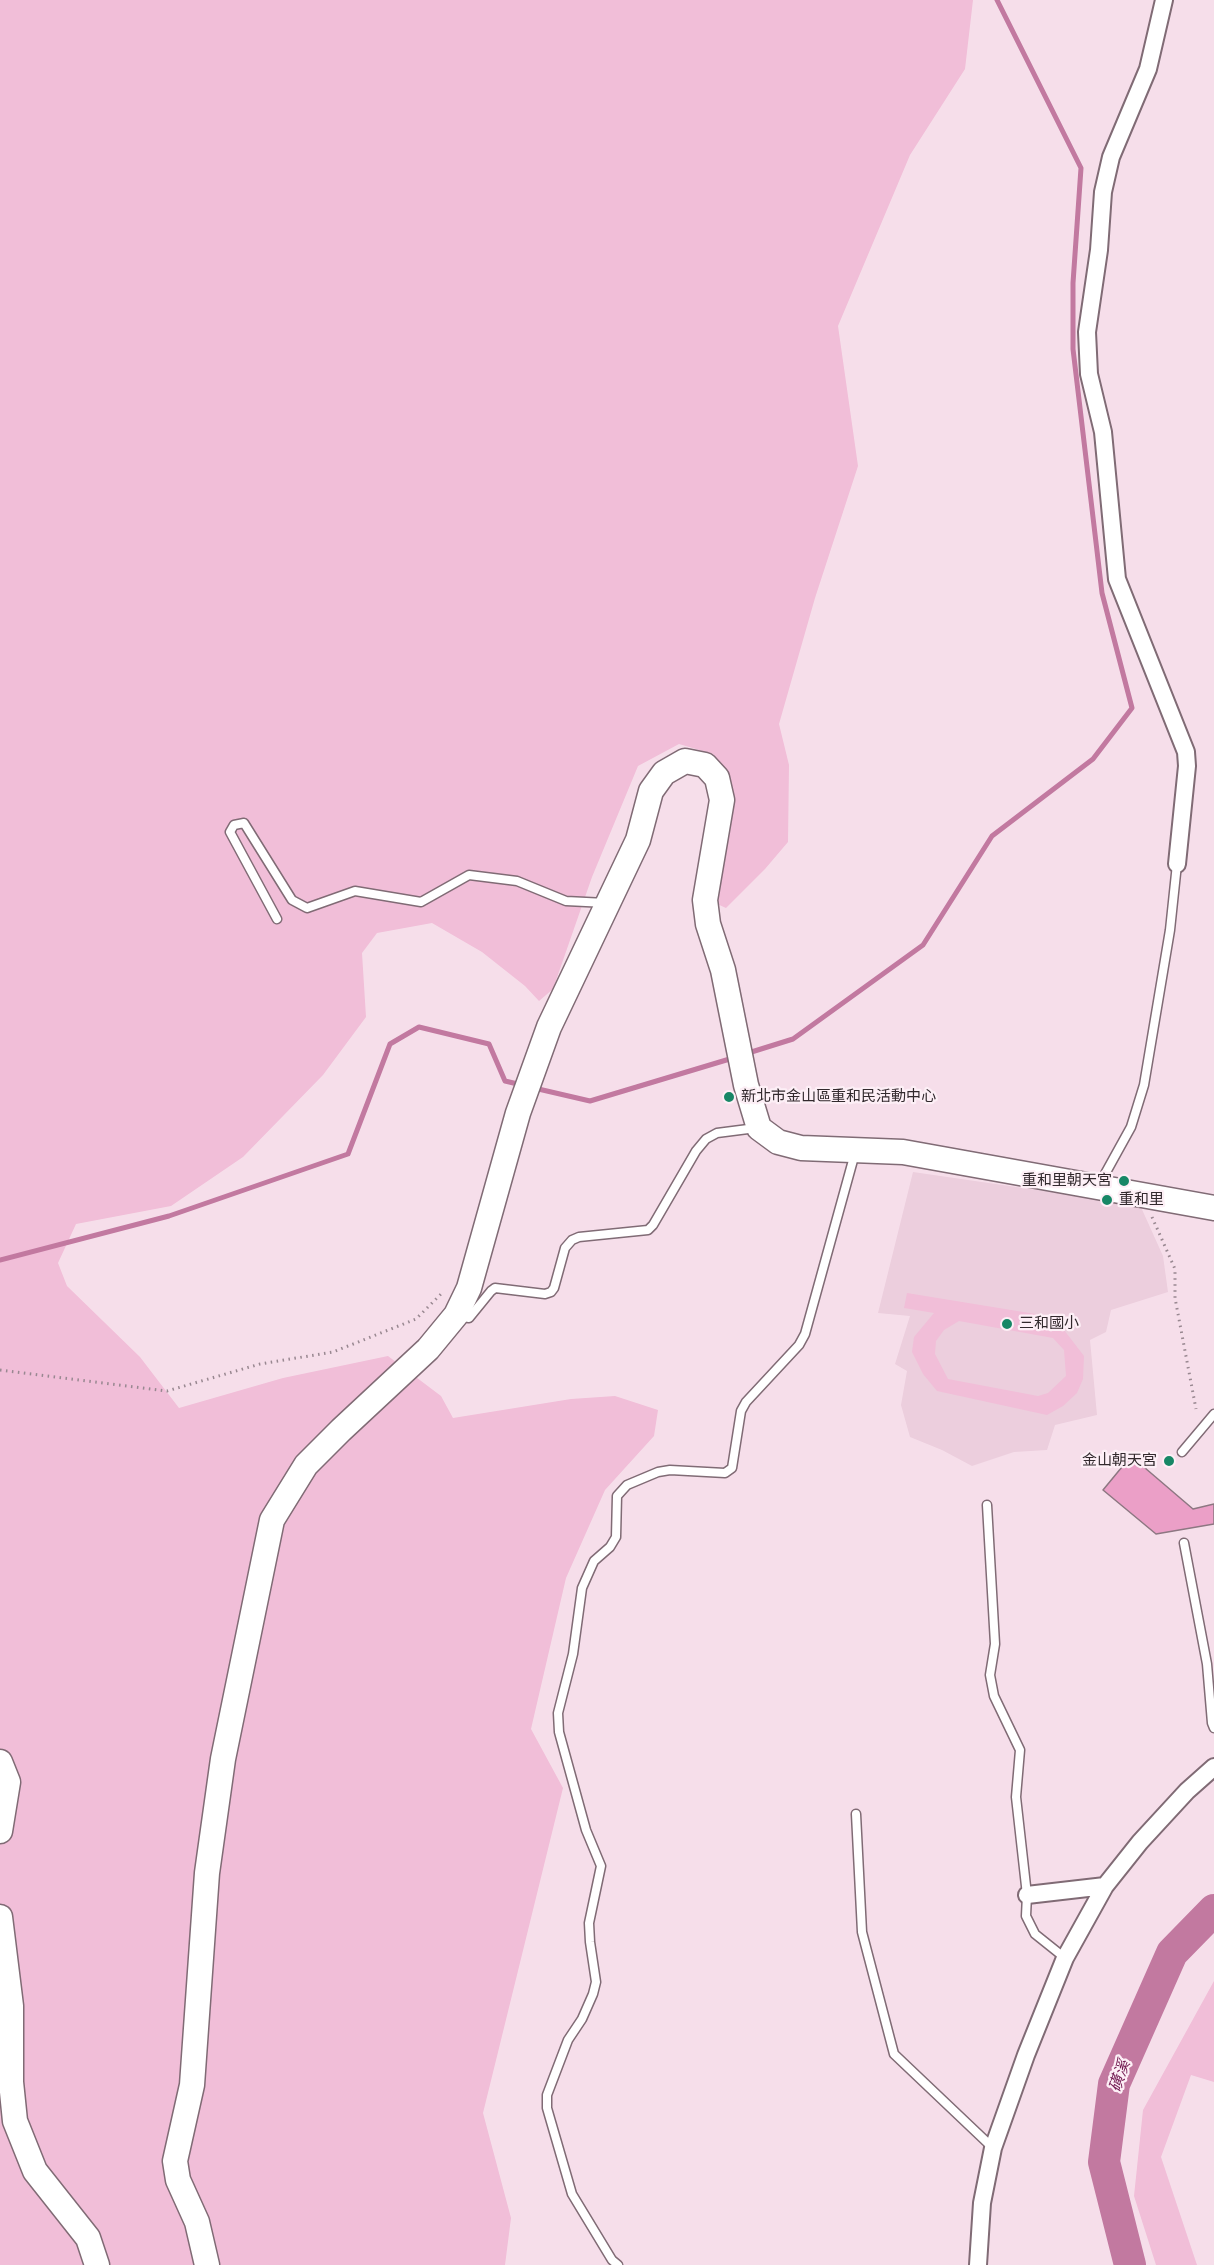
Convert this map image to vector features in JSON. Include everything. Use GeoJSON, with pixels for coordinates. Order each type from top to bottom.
{"type":"FeatureCollection","features":[{"type":"Feature","properties":{"kind":"street"},"geometry":{"type":"LineString","coordinates":[[1164,0],[1148,69],[1111,157],[1103,192],[1099,250],[1087,332],[1089,374],[1103,432],[1118,579],[1186,752],[1187,776],[1177,864]]}},
{"type":"Feature","properties":{"kind":"street"},"geometry":{"type":"LineString","coordinates":[[207,2265],[197,2222],[178,2180],[175,2161],[192,2085],[207,1872],[223,1759],[272,1520],[306,1465],[428,1349],[456,1315],[469,1288],[518,1113],[549,1027],[638,840],[651,791],[664,773],[685,761],[705,765],[717,778],[722,800],[705,900],[708,924],[723,970],[759,1128],[778,1142],[790,1145],[856,1151],[903,1152],[1214,1208]]}},
{"type":"Feature","properties":{"kind":"street"},"geometry":{"type":"LineString","coordinates":[[0,1762],[8,1782],[0,1831]]}},
{"type":"Feature","properties":{"kind":"street"},"geometry":{"type":"LineString","coordinates":[[978,2265],[982,2203],[993,2148],[1026,2055],[1065,1958],[1105,1886],[1187,1791],[1214,1767]]}},
{"type":"Feature","properties":{"kind":"street"},"geometry":{"type":"LineString","coordinates":[[1027,1895],[1105,1886]]}},
{"type":"Feature","properties":{"kind":"street"},"geometry":{"type":"LineString","coordinates":[[0,1917],[11,2006],[11,2082],[15,2121],[35,2171],[88,2238],[97,2265]]}},
{"type":"Feature","properties":{"kind":"lane"},"geometry":{"type":"LineString","coordinates":[[277,919],[230,832],[234,825],[244,823],[292,900],[307,908],[355,891],[421,902],[469,874],[517,881],[566,901],[609,903]]}},
{"type":"Feature","properties":{"kind":"lane"},"geometry":{"type":"LineString","coordinates":[[1101,1188],[1105,1173],[1131,1126],[1144,1085],[1170,930],[1177,864]]}},
{"type":"Feature","properties":{"kind":"lane"},"geometry":{"type":"LineString","coordinates":[[456,1315],[469,1318],[495,1288],[551,1293],[565,1248],[572,1240],[579,1237],[648,1230],[696,1151],[706,1139],[717,1132],[759,1128]]}},
{"type":"Feature","properties":{"kind":"lane"},"geometry":{"type":"LineString","coordinates":[[618,2265],[612,2260],[572,2194],[547,2108],[547,2095],[568,2040],[582,2019],[596,1982],[589,1923],[601,1866],[586,1830],[559,1732],[558,1713],[573,1654],[582,1588],[594,1561],[610,1547],[616,1537],[617,1496],[627,1485],[658,1472],[670,1470],[725,1473],[732,1468],[741,1411],[746,1402],[799,1345],[805,1334],[856,1151]]}},
{"type":"Feature","properties":{"kind":"lane"},"geometry":{"type":"LineString","coordinates":[[1182,1452],[1214,1414]]}},
{"type":"Feature","properties":{"kind":"lane"},"geometry":{"type":"LineString","coordinates":[[987,1505],[995,1644],[990,1675],[994,1696],[1020,1749],[1016,1797],[1027,1895],[1026,1916],[1035,1934],[1065,1958]]}},
{"type":"Feature","properties":{"kind":"lane"},"geometry":{"type":"LineString","coordinates":[[1184,1543],[1207,1664],[1214,1728]]}},
{"type":"Feature","properties":{"kind":"lane"},"geometry":{"type":"LineString","coordinates":[[856,1814],[862,1932],[894,2054],[993,2148]]}},
{"type":"Feature","properties":{"kind":"path"},"geometry":{"type":"LineString","coordinates":[[1145,1197],[1156,1230],[1175,1269],[1175,1298],[1196,1409]]}},
{"type":"Feature","properties":{"kind":"path"},"geometry":{"type":"LineString","coordinates":[[0,1370],[166,1391],[260,1364],[333,1352],[416,1320],[447,1289]]}},
{"type":"Feature","properties":{"kind":"shaded area"},"geometry":{"type":"Polygon","coordinates":[[[0,0],[973,0],[965,69],[910,155],[838,326],[858,466],[815,598],[779,724],[789,765],[788,842],[726,908],[715,903],[728,774],[713,754],[679,744],[638,766],[592,877],[553,989],[539,1001],[525,986],[482,952],[432,923],[377,933],[362,953],[366,1017],[323,1075],[243,1157],[171,1206],[76,1224],[58,1263],[67,1286],[140,1357],[179,1408],[283,1378],[388,1356],[441,1396],[453,1418],[571,1399],[615,1396],[658,1410],[654,1436],[605,1490],[566,1578],[531,1729],[563,1788],[483,2113],[511,2218],[505,2265],[0,2265],[0,0]]]}},
{"type":"Feature","properties":{"kind":"shaded area","name":"三和國小"},"geometry":{"type":"Polygon","coordinates":[[[913,1172],[1140,1205],[1163,1256],[1168,1292],[1111,1310],[1106,1332],[1090,1340],[1097,1415],[1055,1425],[1047,1450],[1014,1452],[972,1466],[910,1437],[901,1405],[907,1371],[895,1364],[910,1316],[878,1313],[913,1172]]]}},
{"type":"Feature","properties":{"kind":"shaded area"},"geometry":{"type":"Polygon","coordinates":[[[907,1293],[1054,1317],[1084,1356],[1083,1379],[1077,1393],[1063,1406],[1047,1415],[937,1391],[923,1374],[912,1352],[914,1337],[934,1313],[904,1308],[907,1293]],[[959,1321],[944,1330],[936,1341],[935,1354],[948,1379],[1038,1396],[1048,1393],[1066,1376],[1064,1350],[1053,1338],[959,1321]]]}},
{"type":"Feature","properties":{"kind":"shaded area"},"geometry":{"type":"Polygon","coordinates":[[[1214,1981],[1214,2082],[1191,2075],[1161,2157],[1197,2265],[1156,2265],[1134,2196],[1143,2110],[1214,1981]]]}},
{"type":"Feature","properties":{"kind":"building"},"geometry":{"type":"Polygon","coordinates":[[[1131,1456],[1193,1509],[1214,1504],[1214,1524],[1156,1534],[1103,1490],[1131,1456]]]}},
{"type":"Feature","properties":{"kind":"waterway"},"geometry":{"type":"LineString","coordinates":[[745,1054],[793,1039],[923,945],[992,836],[1093,759],[1132,708],[1102,593],[1073,349],[1073,283],[1081,168],[997,0]]}},
{"type":"Feature","properties":{"kind":"waterway"},"geometry":{"type":"LineString","coordinates":[[0,1260],[169,1216],[348,1154],[390,1044],[419,1027],[489,1044],[505,1081],[522,1085]]}},
{"type":"Feature","properties":{"kind":"waterway"},"geometry":{"type":"LineString","coordinates":[[534,1088],[590,1101],[733,1058]]}},
{"type":"Feature","properties":{"kind":"waterway","name":"磺溪"},"geometry":{"type":"LineString","coordinates":[[1130,2265],[1104,2162],[1114,2084],[1172,1953],[1214,1910]]}},
{"type":"Feature","properties":{"kind":"place","name":"新北市金山區重和民活動中心"},"geometry":{"type":"Point","coordinates":[729,1097]}},
{"type":"Feature","properties":{"kind":"place","name":"重和里朝天宮"},"geometry":{"type":"Point","coordinates":[1124,1181]}},
{"type":"Feature","properties":{"kind":"place","name":"重和里"},"geometry":{"type":"Point","coordinates":[1107,1200]}},
{"type":"Feature","properties":{"kind":"place","name":"三和國小"},"geometry":{"type":"Point","coordinates":[1007,1324]}},
{"type":"Feature","properties":{"kind":"place","name":"金山朝天宮"},"geometry":{"type":"Point","coordinates":[1169,1461]}}]}
